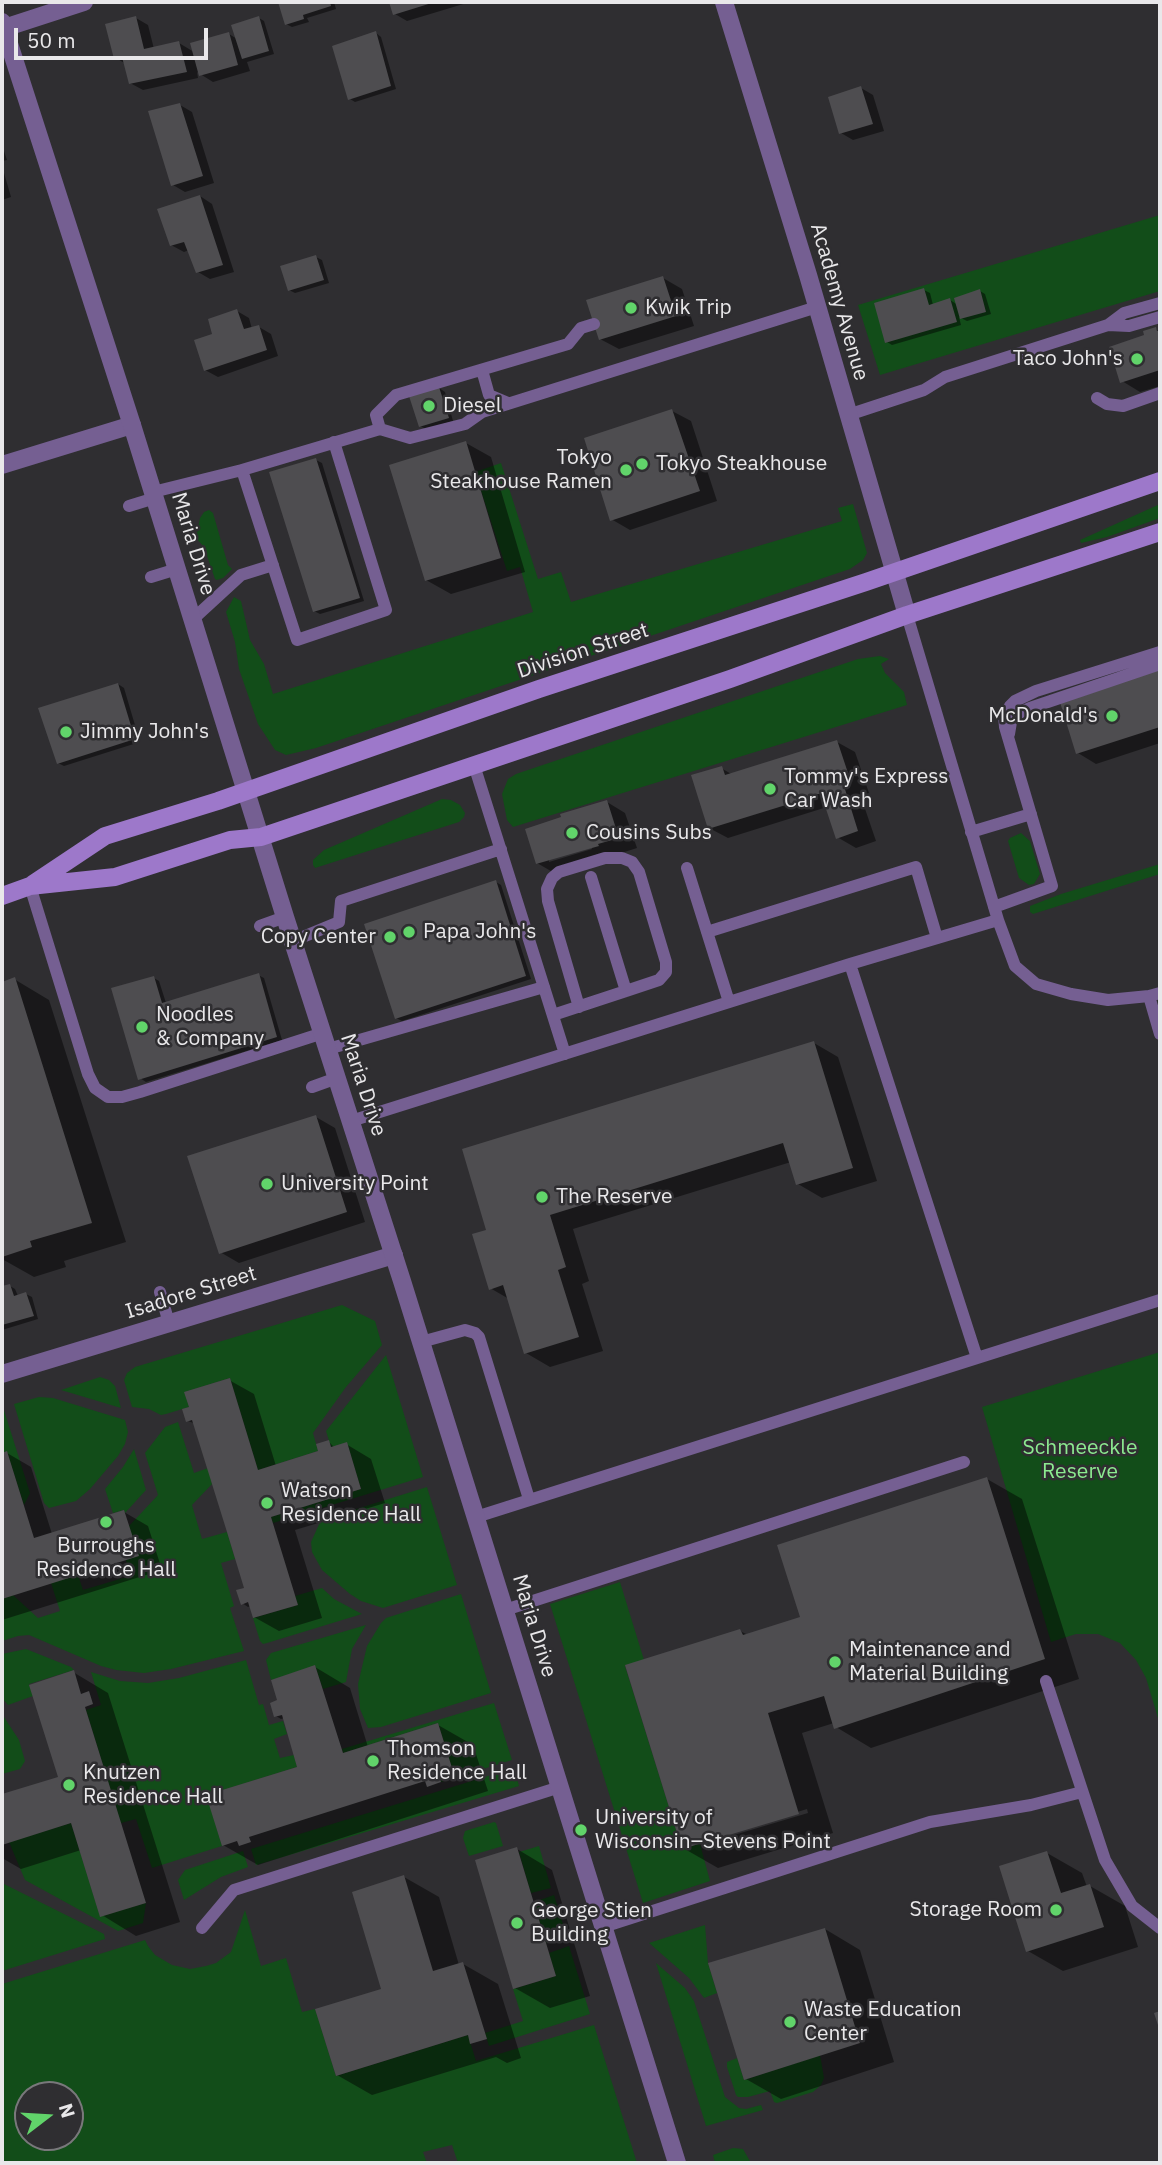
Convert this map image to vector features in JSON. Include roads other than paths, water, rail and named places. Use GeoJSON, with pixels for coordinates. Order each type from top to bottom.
{"type":"FeatureCollection","features":[{"type":"Feature","properties":{"kind":"main road","name":"Division Street"},"geometry":{"type":"LineString","coordinates":[[30,886],[105,836],[246,791],[1160,481]]}},
{"type":"Feature","properties":{"kind":"main road","name":"Division Street"},"geometry":{"type":"LineString","coordinates":[[2,896],[30,886],[116,877],[230,840],[261,837],[730,679],[907,615],[1160,532]]}},
{"type":"Feature","properties":{"kind":"street"},"geometry":{"type":"LineString","coordinates":[[2,26],[83,2]]}},
{"type":"Feature","properties":{"kind":"street","name":"Academy Avenue"},"geometry":{"type":"LineString","coordinates":[[724,2],[907,615]]}},
{"type":"Feature","properties":{"kind":"street","name":"Maria Drive"},"geometry":{"type":"LineString","coordinates":[[2,26],[132,425],[677,2163]]}},
{"type":"Feature","properties":{"kind":"street"},"geometry":{"type":"LineString","coordinates":[[2,465],[132,425]]}},
{"type":"Feature","properties":{"kind":"street","name":"Isadore Street"},"geometry":{"type":"LineString","coordinates":[[2,1374],[394,1255]]}},
{"type":"Feature","properties":{"kind":"lane"},"geometry":{"type":"LineString","coordinates":[[849,415],[924,390],[945,377],[1108,325],[1124,313],[1160,303]]}},
{"type":"Feature","properties":{"kind":"lane"},"geometry":{"type":"LineString","coordinates":[[129,506],[154,495],[380,429],[410,439],[465,424],[482,412],[508,403],[817,307]]}},
{"type":"Feature","properties":{"kind":"lane"},"geometry":{"type":"LineString","coordinates":[[1108,325],[1129,326],[1160,317]]}},
{"type":"Feature","properties":{"kind":"lane"},"geometry":{"type":"LineString","coordinates":[[380,429],[376,415],[396,395],[568,344],[581,328],[594,324]]}},
{"type":"Feature","properties":{"kind":"lane"},"geometry":{"type":"LineString","coordinates":[[482,370],[489,394],[508,403]]}},
{"type":"Feature","properties":{"kind":"lane"},"geometry":{"type":"LineString","coordinates":[[1097,398],[1107,404],[1123,406],[1160,393]]}},
{"type":"Feature","properties":{"kind":"lane"},"geometry":{"type":"LineString","coordinates":[[242,470],[297,640],[386,610],[334,442]]}},
{"type":"Feature","properties":{"kind":"lane"},"geometry":{"type":"LineString","coordinates":[[192,620],[242,575],[273,565]]}},
{"type":"Feature","properties":{"kind":"lane"},"geometry":{"type":"LineString","coordinates":[[151,577],[177,569]]}},
{"type":"Feature","properties":{"kind":"lane"},"geometry":{"type":"LineString","coordinates":[[907,615],[996,914],[1015,966],[1036,984],[1071,994],[1108,1000],[1155,995],[1160,1034]]}},
{"type":"Feature","properties":{"kind":"lane"},"geometry":{"type":"LineString","coordinates":[[351,1121],[937,938],[996,914],[1052,886],[1004,716],[1015,701],[1036,691],[1160,652]]}},
{"type":"Feature","properties":{"kind":"lane"},"geometry":{"type":"LineString","coordinates":[[1009,738],[1011,722],[1017,714],[1043,702],[1160,664]]}},
{"type":"Feature","properties":{"kind":"lane"},"geometry":{"type":"LineString","coordinates":[[474,765],[565,1054]]}},
{"type":"Feature","properties":{"kind":"lane"},"geometry":{"type":"LineString","coordinates":[[971,832],[1031,814]]}},
{"type":"Feature","properties":{"kind":"lane"},"geometry":{"type":"LineString","coordinates":[[293,941],[339,922],[341,901],[501,849]]}},
{"type":"Feature","properties":{"kind":"lane"},"geometry":{"type":"LineString","coordinates":[[553,1016],[659,980],[666,972],[666,962],[639,872],[632,862],[622,858],[605,858],[559,872],[552,878],[547,889],[548,901],[579,1007]]}},
{"type":"Feature","properties":{"kind":"lane"},"geometry":{"type":"LineString","coordinates":[[687,867],[729,1002]]}},
{"type":"Feature","properties":{"kind":"lane"},"geometry":{"type":"LineString","coordinates":[[707,932],[916,867],[937,938]]}},
{"type":"Feature","properties":{"kind":"lane"},"geometry":{"type":"LineString","coordinates":[[591,877],[626,991]]}},
{"type":"Feature","properties":{"kind":"lane"},"geometry":{"type":"LineString","coordinates":[[30,886],[88,1074],[95,1088],[108,1097],[122,1097],[325,1041],[544,987]]}},
{"type":"Feature","properties":{"kind":"lane"},"geometry":{"type":"LineString","coordinates":[[260,926],[285,917]]}},
{"type":"Feature","properties":{"kind":"lane"},"geometry":{"type":"LineString","coordinates":[[850,964],[977,1358]]}},
{"type":"Feature","properties":{"kind":"lane"},"geometry":{"type":"LineString","coordinates":[[312,1087],[337,1078]]}},
{"type":"Feature","properties":{"kind":"lane"},"geometry":{"type":"LineString","coordinates":[[160,1292],[169,1323]]}},
{"type":"Feature","properties":{"kind":"lane"},"geometry":{"type":"LineString","coordinates":[[476,1517],[1160,1300]]}},
{"type":"Feature","properties":{"kind":"lane"},"geometry":{"type":"LineString","coordinates":[[421,1342],[465,1329],[479,1337],[529,1499]]}},
{"type":"Feature","properties":{"kind":"lane"},"geometry":{"type":"LineString","coordinates":[[505,1610],[964,1462]]}},
{"type":"Feature","properties":{"kind":"lane"},"geometry":{"type":"LineString","coordinates":[[1046,1681],[1105,1860],[1132,1906],[1160,1928]]}},
{"type":"Feature","properties":{"kind":"lane"},"geometry":{"type":"LineString","coordinates":[[202,1928],[234,1890],[560,1787]]}},
{"type":"Feature","properties":{"kind":"lane"},"geometry":{"type":"LineString","coordinates":[[603,1927],[930,1822],[1031,1805],[1082,1792]]}},
{"type":"Feature","properties":{"kind":"place","name":"Kwik Trip"},"geometry":{"type":"Point","coordinates":[631,308]}},
{"type":"Feature","properties":{"kind":"place","name":"Taco John's"},"geometry":{"type":"Point","coordinates":[1137,359]}},
{"type":"Feature","properties":{"kind":"place","name":"Diesel"},"geometry":{"type":"Point","coordinates":[429,406]}},
{"type":"Feature","properties":{"kind":"place","name":"Tokyo Steakhouse"},"geometry":{"type":"Point","coordinates":[642,464]}},
{"type":"Feature","properties":{"kind":"place","name":"Tokyo Steakhouse Ramen"},"geometry":{"type":"Point","coordinates":[626,470]}},
{"type":"Feature","properties":{"kind":"place","name":"McDonald's"},"geometry":{"type":"Point","coordinates":[1112,716]}},
{"type":"Feature","properties":{"kind":"place","name":"Jimmy John's"},"geometry":{"type":"Point","coordinates":[66,732]}},
{"type":"Feature","properties":{"kind":"place","name":"Tommy's Express Car Wash"},"geometry":{"type":"Point","coordinates":[770,789]}},
{"type":"Feature","properties":{"kind":"place","name":"Cousins Subs"},"geometry":{"type":"Point","coordinates":[572,833]}},
{"type":"Feature","properties":{"kind":"place","name":"Papa John's"},"geometry":{"type":"Point","coordinates":[409,932]}},
{"type":"Feature","properties":{"kind":"place","name":"Copy Center"},"geometry":{"type":"Point","coordinates":[390,937]}},
{"type":"Feature","properties":{"kind":"place","name":"Noodles & Company"},"geometry":{"type":"Point","coordinates":[142,1027]}},
{"type":"Feature","properties":{"kind":"place","name":"University Point"},"geometry":{"type":"Point","coordinates":[267,1184]}},
{"type":"Feature","properties":{"kind":"place","name":"The Reserve"},"geometry":{"type":"Point","coordinates":[542,1197]}},
{"type":"Feature","properties":{"kind":"place","name":"Watson Residence Hall"},"geometry":{"type":"Point","coordinates":[267,1503]}},
{"type":"Feature","properties":{"kind":"place","name":"Burroughs Residence Hall"},"geometry":{"type":"Point","coordinates":[106,1522]}},
{"type":"Feature","properties":{"kind":"place","name":"Maintenance and Material Building"},"geometry":{"type":"Point","coordinates":[835,1662]}},
{"type":"Feature","properties":{"kind":"place","name":"Thomson Residence Hall"},"geometry":{"type":"Point","coordinates":[373,1761]}},
{"type":"Feature","properties":{"kind":"place","name":"Knutzen Residence Hall"},"geometry":{"type":"Point","coordinates":[69,1785]}},
{"type":"Feature","properties":{"kind":"place","name":"University of Wisconsin–Stevens Point"},"geometry":{"type":"Point","coordinates":[581,1830]}},
{"type":"Feature","properties":{"kind":"place","name":"Storage Room"},"geometry":{"type":"Point","coordinates":[1056,1910]}},
{"type":"Feature","properties":{"kind":"place","name":"George Stien Building"},"geometry":{"type":"Point","coordinates":[517,1923]}},
{"type":"Feature","properties":{"kind":"place","name":"Waste Education Center"},"geometry":{"type":"Point","coordinates":[790,2022]}},
{"type":"Feature","properties":{"kind":"park label","name":"Schmeeckle Reserve"},"geometry":{"type":"Point","coordinates":[1080,1460]}}]}
